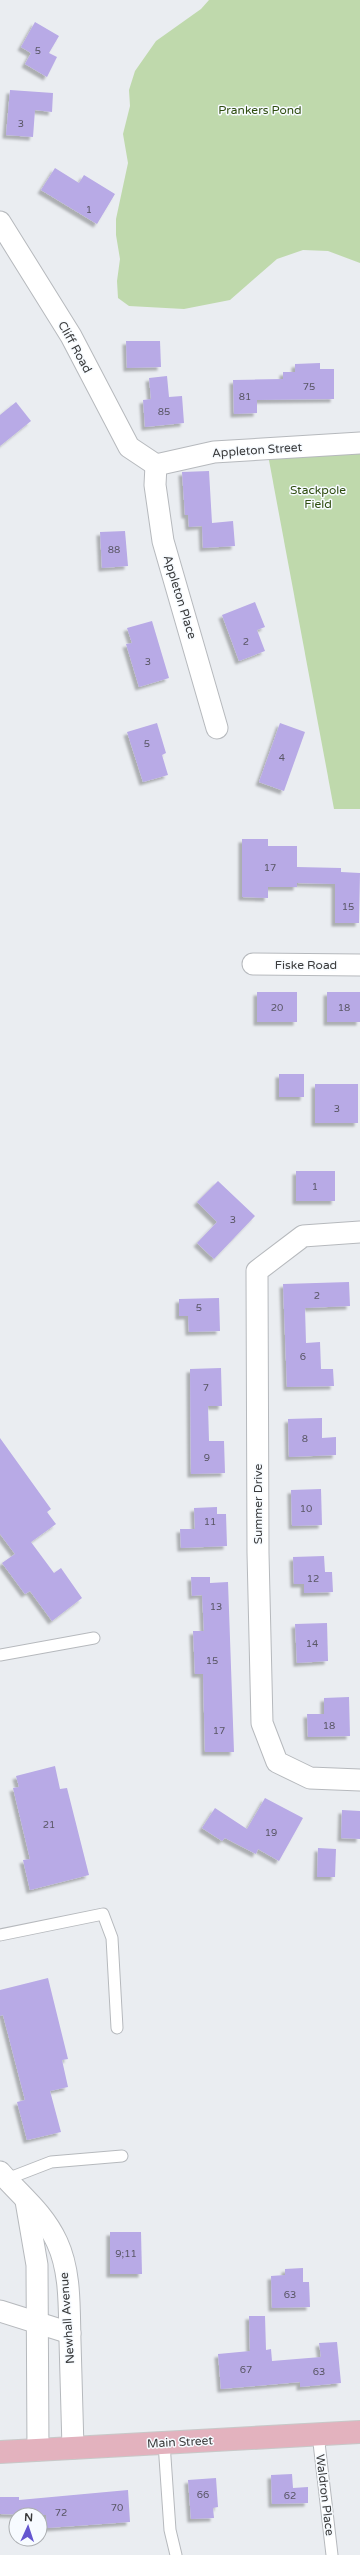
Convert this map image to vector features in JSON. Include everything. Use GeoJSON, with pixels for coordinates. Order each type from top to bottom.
{"type":"FeatureCollection","features":[{"type":"Feature","properties":{"kind":"main road","name":"Main Street"},"geometry":{"type":"LineString","coordinates":[[0,2452],[360,2432]]}},
{"type":"Feature","properties":{"kind":"street","name":"Cliff Road"},"geometry":{"type":"LineString","coordinates":[[0,222],[71,336],[128,447],[156,465]]}},
{"type":"Feature","properties":{"kind":"street","name":"Appleton Street"},"geometry":{"type":"LineString","coordinates":[[156,465],[214,452],[360,443]]}},
{"type":"Feature","properties":{"kind":"street","name":"Appleton Place"},"geometry":{"type":"LineString","coordinates":[[156,465],[155,485],[163,541],[217,728]]}},
{"type":"Feature","properties":{"kind":"street","name":"Fiske Road"},"geometry":{"type":"LineString","coordinates":[[253,964],[360,965]]}},
{"type":"Feature","properties":{"kind":"street","name":"Summer Drive"},"geometry":{"type":"LineString","coordinates":[[360,1232],[303,1236],[257,1271],[257,1369],[262,1722],[277,1762],[310,1778],[360,1780]]}},
{"type":"Feature","properties":{"kind":"street","name":"Newhall Avenue"},"geometry":{"type":"LineString","coordinates":[[3,2175],[26,2201],[34,2205],[48,2226],[62,2258],[69,2300],[73,2448]]}},
{"type":"Feature","properties":{"kind":"street"},"geometry":{"type":"LineString","coordinates":[[26,2201],[37,2265],[38,2450]]}},
{"type":"Feature","properties":{"kind":"street"},"geometry":{"type":"LineString","coordinates":[[0,2311],[70,2333]]}},
{"type":"Feature","properties":{"kind":"lane"},"geometry":{"type":"LineString","coordinates":[[0,1655],[94,1638]]}},
{"type":"Feature","properties":{"kind":"lane"},"geometry":{"type":"LineString","coordinates":[[0,1935],[103,1914],[112,1938],[117,2028]]}},
{"type":"Feature","properties":{"kind":"lane"},"geometry":{"type":"LineString","coordinates":[[3,2175],[51,2162],[122,2156]]}},
{"type":"Feature","properties":{"kind":"lane","name":"Waldron Place"},"geometry":{"type":"LineString","coordinates":[[318,2434],[332,2555]]}},
{"type":"Feature","properties":{"kind":"lane"},"geometry":{"type":"LineString","coordinates":[[164,2443],[170,2530],[176,2555]]}},
{"type":"Feature","properties":{"kind":"green space","name":"Prankers Pond"},"geometry":{"type":"Polygon","coordinates":[[[209,0],[360,0],[360,263],[328,251],[303,250],[277,259],[230,300],[184,309],[129,306],[118,298],[117,281],[120,259],[116,235],[116,219],[128,163],[123,134],[130,106],[129,90],[135,71],[156,41],[201,9],[209,0]]]}},
{"type":"Feature","properties":{"kind":"green space","name":"Stackpole Field"},"geometry":{"type":"Polygon","coordinates":[[[360,450],[360,809],[334,809],[268,455],[360,450]]]}},
{"type":"Feature","properties":{"kind":"building"},"geometry":{"type":"Polygon","coordinates":[[[35,22],[59,36],[49,53],[57,57],[47,77],[25,64],[31,53],[21,47],[35,22]]]}},
{"type":"Feature","properties":{"kind":"building"},"geometry":{"type":"Polygon","coordinates":[[[10,90],[53,93],[52,112],[35,110],[33,137],[6,135],[10,90]]]}},
{"type":"Feature","properties":{"kind":"building"},"geometry":{"type":"Polygon","coordinates":[[[55,168],[79,183],[84,175],[115,194],[97,224],[41,190],[55,168]]]}},
{"type":"Feature","properties":{"kind":"building"},"geometry":{"type":"Polygon","coordinates":[[[126,341],[160,341],[161,367],[127,368],[126,341]]]}},
{"type":"Feature","properties":{"kind":"building"},"geometry":{"type":"Polygon","coordinates":[[[320,363],[320,369],[334,369],[334,399],[257,400],[257,413],[234,414],[233,380],[283,379],[283,372],[295,372],[295,364],[320,363]]]}},
{"type":"Feature","properties":{"kind":"building"},"geometry":{"type":"Polygon","coordinates":[[[167,376],[169,397],[182,396],[184,423],[145,427],[143,400],[151,399],[149,378],[167,376]]]}},
{"type":"Feature","properties":{"kind":"building"},"geometry":{"type":"Polygon","coordinates":[[[16,402],[31,421],[0,446],[0,415],[16,402]]]}},
{"type":"Feature","properties":{"kind":"building"},"geometry":{"type":"Polygon","coordinates":[[[209,471],[212,523],[233,521],[235,546],[203,548],[202,526],[189,527],[188,515],[185,515],[182,472],[209,471]]]}},
{"type":"Feature","properties":{"kind":"building"},"geometry":{"type":"Polygon","coordinates":[[[125,531],[128,566],[102,568],[100,532],[125,531]]]}},
{"type":"Feature","properties":{"kind":"building"},"geometry":{"type":"Polygon","coordinates":[[[255,602],[265,627],[257,630],[265,651],[239,661],[222,615],[255,602]]]}},
{"type":"Feature","properties":{"kind":"building"},"geometry":{"type":"Polygon","coordinates":[[[152,621],[169,678],[139,687],[126,644],[132,643],[127,628],[152,621]]]}},
{"type":"Feature","properties":{"kind":"building"},"geometry":{"type":"Polygon","coordinates":[[[157,723],[166,753],[162,755],[168,775],[143,782],[127,732],[157,723]]]}},
{"type":"Feature","properties":{"kind":"building"},"geometry":{"type":"Polygon","coordinates":[[[280,723],[305,732],[284,791],[259,782],[280,723]]]}},
{"type":"Feature","properties":{"kind":"building"},"geometry":{"type":"Polygon","coordinates":[[[242,839],[268,839],[268,846],[297,846],[297,867],[341,868],[341,872],[360,873],[359,923],[335,923],[335,884],[297,883],[297,887],[268,887],[268,898],[242,897],[242,839]]]}},
{"type":"Feature","properties":{"kind":"building"},"geometry":{"type":"Polygon","coordinates":[[[257,992],[297,992],[297,1022],[257,1022],[257,992]]]}},
{"type":"Feature","properties":{"kind":"building"},"geometry":{"type":"Polygon","coordinates":[[[327,992],[360,992],[360,1022],[327,1022],[327,992]]]}},
{"type":"Feature","properties":{"kind":"building"},"geometry":{"type":"Polygon","coordinates":[[[279,1074],[304,1074],[304,1097],[279,1097],[279,1074]]]}},
{"type":"Feature","properties":{"kind":"building"},"geometry":{"type":"Polygon","coordinates":[[[315,1084],[358,1084],[358,1123],[315,1123],[315,1084]]]}},
{"type":"Feature","properties":{"kind":"building"},"geometry":{"type":"Polygon","coordinates":[[[296,1171],[335,1171],[335,1201],[296,1201],[296,1171]]]}},
{"type":"Feature","properties":{"kind":"building"},"geometry":{"type":"Polygon","coordinates":[[[218,1181],[255,1216],[214,1259],[197,1243],[217,1222],[197,1202],[218,1181]]]}},
{"type":"Feature","properties":{"kind":"building"},"geometry":{"type":"Polygon","coordinates":[[[349,1282],[350,1306],[305,1308],[306,1343],[320,1342],[321,1369],[333,1369],[334,1386],[287,1387],[283,1284],[349,1282]]]}},
{"type":"Feature","properties":{"kind":"building"},"geometry":{"type":"Polygon","coordinates":[[[219,1298],[220,1331],[189,1332],[188,1316],[179,1316],[179,1299],[219,1298]]]}},
{"type":"Feature","properties":{"kind":"building"},"geometry":{"type":"Polygon","coordinates":[[[221,1368],[222,1406],[208,1406],[209,1441],[224,1441],[225,1473],[191,1474],[190,1369],[221,1368]]]}},
{"type":"Feature","properties":{"kind":"building"},"geometry":{"type":"Polygon","coordinates":[[[322,1418],[322,1438],[336,1437],[336,1455],[289,1457],[288,1419],[322,1418]]]}},
{"type":"Feature","properties":{"kind":"building"},"geometry":{"type":"Polygon","coordinates":[[[0,1438],[51,1509],[47,1512],[56,1524],[31,1542],[54,1573],[61,1568],[82,1598],[52,1621],[30,1591],[25,1594],[2,1563],[15,1554],[0,1534],[0,1438]]]}},
{"type":"Feature","properties":{"kind":"building"},"geometry":{"type":"Polygon","coordinates":[[[321,1489],[322,1525],[292,1526],[291,1490],[321,1489]]]}},
{"type":"Feature","properties":{"kind":"building"},"geometry":{"type":"Polygon","coordinates":[[[217,1507],[217,1514],[226,1514],[227,1546],[181,1548],[180,1529],[195,1529],[194,1508],[217,1507]]]}},
{"type":"Feature","properties":{"kind":"building"},"geometry":{"type":"Polygon","coordinates":[[[324,1556],[325,1572],[332,1572],[333,1592],[304,1593],[304,1584],[294,1584],[293,1557],[324,1556]]]}},
{"type":"Feature","properties":{"kind":"building"},"geometry":{"type":"Polygon","coordinates":[[[191,1577],[210,1577],[210,1583],[228,1582],[234,1752],[205,1752],[203,1674],[195,1674],[193,1631],[204,1631],[202,1595],[192,1596],[191,1577]]]}},
{"type":"Feature","properties":{"kind":"building"},"geometry":{"type":"Polygon","coordinates":[[[327,1623],[328,1661],[297,1663],[295,1624],[327,1623]]]}},
{"type":"Feature","properties":{"kind":"building"},"geometry":{"type":"Polygon","coordinates":[[[349,1697],[350,1736],[308,1737],[307,1714],[324,1714],[324,1698],[349,1697]]]}},
{"type":"Feature","properties":{"kind":"building"},"geometry":{"type":"Polygon","coordinates":[[[55,1766],[60,1789],[67,1788],[89,1875],[30,1890],[23,1860],[30,1859],[13,1788],[19,1787],[16,1776],[55,1766]]]}},
{"type":"Feature","properties":{"kind":"building"},"geometry":{"type":"Polygon","coordinates":[[[265,1798],[303,1818],[279,1861],[258,1849],[256,1854],[225,1838],[222,1841],[202,1828],[215,1808],[247,1829],[265,1798]]]}},
{"type":"Feature","properties":{"kind":"building"},"geometry":{"type":"Polygon","coordinates":[[[342,1810],[360,1811],[360,1839],[341,1838],[342,1810]]]}},
{"type":"Feature","properties":{"kind":"building"},"geometry":{"type":"Polygon","coordinates":[[[318,1848],[336,1849],[335,1877],[317,1877],[318,1848]]]}},
{"type":"Feature","properties":{"kind":"building"},"geometry":{"type":"Polygon","coordinates":[[[48,1978],[68,2059],[62,2060],[68,2087],[50,2091],[61,2132],[27,2140],[17,2102],[25,2100],[3,2015],[0,2016],[0,1990],[48,1978]]]}},
{"type":"Feature","properties":{"kind":"building"},"geometry":{"type":"Polygon","coordinates":[[[110,2232],[141,2232],[142,2274],[110,2274],[110,2232]]]}},
{"type":"Feature","properties":{"kind":"building"},"geometry":{"type":"Polygon","coordinates":[[[303,2268],[303,2282],[309,2282],[310,2307],[272,2308],[271,2276],[285,2275],[285,2269],[303,2268]]]}},
{"type":"Feature","properties":{"kind":"building"},"geometry":{"type":"Polygon","coordinates":[[[249,2316],[265,2316],[266,2350],[271,2349],[272,2361],[321,2357],[319,2343],[337,2342],[341,2383],[300,2387],[300,2382],[221,2389],[218,2354],[250,2351],[249,2316]]]}},
{"type":"Feature","properties":{"kind":"building"},"geometry":{"type":"Polygon","coordinates":[[[292,2474],[293,2488],[308,2487],[308,2503],[272,2504],[271,2475],[292,2474]]]}},
{"type":"Feature","properties":{"kind":"building"},"geometry":{"type":"Polygon","coordinates":[[[216,2478],[218,2507],[213,2508],[214,2518],[191,2519],[188,2480],[216,2478]]]}},
{"type":"Feature","properties":{"kind":"building"},"geometry":{"type":"Polygon","coordinates":[[[128,2490],[130,2522],[48,2528],[48,2507],[8,2507],[8,2514],[0,2514],[0,2497],[19,2497],[19,2500],[128,2490]]]}}]}
